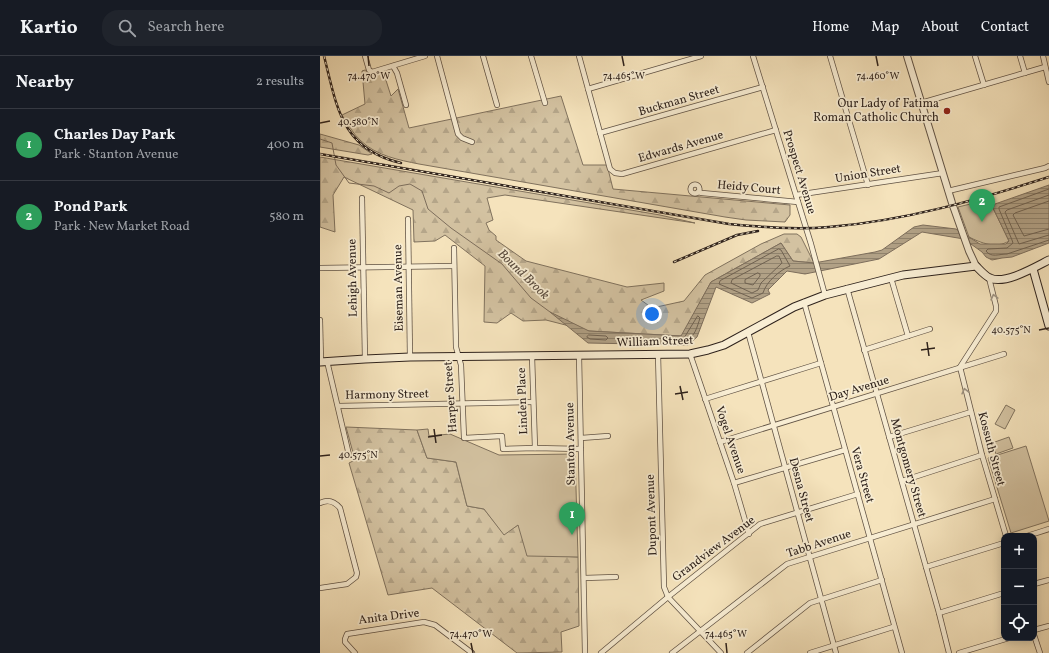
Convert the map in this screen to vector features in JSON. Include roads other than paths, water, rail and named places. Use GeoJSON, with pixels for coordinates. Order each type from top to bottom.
{"type":"FeatureCollection","features":[{"type":"Feature","properties":{"kind":"main road"},"geometry":{"type":"LineString","coordinates":[[976,266],[989,278],[996,280],[1033,269],[1049,260]]}},
{"type":"Feature","properties":{"kind":"main road","name":"William Street"},"geometry":{"type":"LineString","coordinates":[[323,362],[365,358],[410,357],[690,354],[724,345],[804,302],[825,295],[891,278],[976,266]]}},
{"type":"Feature","properties":{"kind":"main road"},"geometry":{"type":"LineString","coordinates":[[1033,269],[1049,326]]}},
{"type":"Feature","properties":{"kind":"street"},"geometry":{"type":"LineString","coordinates":[[365,56],[369,70],[372,72],[425,56]]}},
{"type":"Feature","properties":{"kind":"street"},"geometry":{"type":"LineString","coordinates":[[436,56],[458,134],[462,138],[472,142]]}},
{"type":"Feature","properties":{"kind":"street"},"geometry":{"type":"LineString","coordinates":[[484,56],[497,105]]}},
{"type":"Feature","properties":{"kind":"street"},"geometry":{"type":"LineString","coordinates":[[531,56],[545,103]]}},
{"type":"Feature","properties":{"kind":"street"},"geometry":{"type":"LineString","coordinates":[[579,56],[600,133]]}},
{"type":"Feature","properties":{"kind":"street"},"geometry":{"type":"LineString","coordinates":[[588,89],[701,56]]}},
{"type":"Feature","properties":{"kind":"street","name":"Prospect Avenue"},"geometry":{"type":"LineString","coordinates":[[753,56],[825,295]]}},
{"type":"Feature","properties":{"kind":"street"},"geometry":{"type":"LineString","coordinates":[[830,56],[868,185]]}},
{"type":"Feature","properties":{"kind":"street"},"geometry":{"type":"LineString","coordinates":[[907,56],[959,224],[976,266]]}},
{"type":"Feature","properties":{"kind":"street"},"geometry":{"type":"LineString","coordinates":[[975,56],[984,85]]}},
{"type":"Feature","properties":{"kind":"street"},"geometry":{"type":"LineString","coordinates":[[1020,56],[1025,73]]}},
{"type":"Feature","properties":{"kind":"street"},"geometry":{"type":"LineString","coordinates":[[1043,56],[1049,82]]}},
{"type":"Feature","properties":{"kind":"street"},"geometry":{"type":"LineString","coordinates":[[393,66],[397,73],[406,105]]}},
{"type":"Feature","properties":{"kind":"street"},"geometry":{"type":"LineString","coordinates":[[921,104],[1045,67]]}},
{"type":"Feature","properties":{"kind":"street","name":"Buckman Street"},"geometry":{"type":"LineString","coordinates":[[600,133],[763,87]]}},
{"type":"Feature","properties":{"kind":"street","name":"Edwards Avenue"},"geometry":{"type":"LineString","coordinates":[[600,133],[610,169],[615,173],[622,174],[776,130]]}},
{"type":"Feature","properties":{"kind":"street"},"geometry":{"type":"LineString","coordinates":[[948,190],[1014,176],[1049,166]]}},
{"type":"Feature","properties":{"kind":"street","name":"Union Street"},"geometry":{"type":"LineString","coordinates":[[796,195],[943,173]]}},
{"type":"Feature","properties":{"kind":"street","name":"Heidy Court"},"geometry":{"type":"LineString","coordinates":[[698,192],[798,202]]}},
{"type":"Feature","properties":{"kind":"street","name":"Lehigh Avenue"},"geometry":{"type":"LineString","coordinates":[[362,198],[365,358]]}},
{"type":"Feature","properties":{"kind":"street","name":"Eiseman Avenue"},"geometry":{"type":"LineString","coordinates":[[408,219],[410,357]]}},
{"type":"Feature","properties":{"kind":"street","name":"Harper Street"},"geometry":{"type":"LineString","coordinates":[[454,248],[456,347],[461,365],[464,438],[502,436],[503,449],[535,448]]}},
{"type":"Feature","properties":{"kind":"street"},"geometry":{"type":"LineString","coordinates":[[320,268],[454,266]]}},
{"type":"Feature","properties":{"kind":"street"},"geometry":{"type":"LineString","coordinates":[[891,278],[908,336]]}},
{"type":"Feature","properties":{"kind":"street"},"geometry":{"type":"LineString","coordinates":[[960,367],[996,309],[989,278]]}},
{"type":"Feature","properties":{"kind":"street","name":"Montgomery Street"},"geometry":{"type":"LineString","coordinates":[[848,288],[949,653]]}},
{"type":"Feature","properties":{"kind":"street","name":"Vera Street"},"geometry":{"type":"LineString","coordinates":[[804,302],[902,653]]}},
{"type":"Feature","properties":{"kind":"street"},"geometry":{"type":"LineString","coordinates":[[320,320],[323,362],[338,406],[349,455]]}},
{"type":"Feature","properties":{"kind":"street"},"geometry":{"type":"LineString","coordinates":[[864,350],[930,329]]}},
{"type":"Feature","properties":{"kind":"street","name":"Desna Street"},"geometry":{"type":"LineString","coordinates":[[748,332],[836,653]]}},
{"type":"Feature","properties":{"kind":"street","name":"Dupont Avenue"},"geometry":{"type":"LineString","coordinates":[[658,354],[664,587],[668,597]]}},
{"type":"Feature","properties":{"kind":"street","name":"Vogel Avenue"},"geometry":{"type":"LineString","coordinates":[[690,354],[734,483],[749,534]]}},
{"type":"Feature","properties":{"kind":"street","name":"Day Avenue"},"geometry":{"type":"LineString","coordinates":[[720,442],[1004,354]]}},
{"type":"Feature","properties":{"kind":"street","name":"Stanton Avenue"},"geometry":{"type":"LineString","coordinates":[[579,355],[585,653]]}},
{"type":"Feature","properties":{"kind":"street","name":"Linden Place"},"geometry":{"type":"LineString","coordinates":[[532,356],[535,448],[581,448]]}},
{"type":"Feature","properties":{"kind":"street"},"geometry":{"type":"LineString","coordinates":[[705,399],[821,363]]}},
{"type":"Feature","properties":{"kind":"street","name":"Kossuth Street"},"geometry":{"type":"LineString","coordinates":[[960,367],[970,412],[1005,533]]}},
{"type":"Feature","properties":{"kind":"street","name":"Harmony Street"},"geometry":{"type":"LineString","coordinates":[[338,406],[533,402]]}},
{"type":"Feature","properties":{"kind":"street"},"geometry":{"type":"LineString","coordinates":[[889,437],[970,412]]}},
{"type":"Feature","properties":{"kind":"street"},"geometry":{"type":"LineString","coordinates":[[581,438],[608,436]]}},
{"type":"Feature","properties":{"kind":"street"},"geometry":{"type":"LineString","coordinates":[[734,483],[845,450]]}},
{"type":"Feature","properties":{"kind":"street"},"geometry":{"type":"LineString","coordinates":[[902,481],[982,455]]}},
{"type":"Feature","properties":{"kind":"street","name":"Grandview Avenue"},"geometry":{"type":"LineString","coordinates":[[601,653],[668,597],[760,524],[858,494]]}},
{"type":"Feature","properties":{"kind":"street","name":"Tabb Avenue"},"geometry":{"type":"LineString","coordinates":[[672,653],[788,564],[995,499]]}},
{"type":"Feature","properties":{"kind":"street"},"geometry":{"type":"LineString","coordinates":[[320,503],[325,501],[334,502],[340,508],[357,573],[356,577],[347,584],[320,588]]}},
{"type":"Feature","properties":{"kind":"street"},"geometry":{"type":"LineString","coordinates":[[1036,533],[1049,529]]}},
{"type":"Feature","properties":{"kind":"street"},"geometry":{"type":"LineString","coordinates":[[926,567],[1001,544]]}},
{"type":"Feature","properties":{"kind":"street"},"geometry":{"type":"LineString","coordinates":[[584,578],[616,577]]}},
{"type":"Feature","properties":{"kind":"street"},"geometry":{"type":"LineString","coordinates":[[747,653],[810,603],[882,580]]}},
{"type":"Feature","properties":{"kind":"street"},"geometry":{"type":"LineString","coordinates":[[1037,583],[1049,580]]}},
{"type":"Feature","properties":{"kind":"street"},"geometry":{"type":"LineString","coordinates":[[939,613],[1001,594]]}},
{"type":"Feature","properties":{"kind":"street"},"geometry":{"type":"LineString","coordinates":[[668,597],[721,653]]}},
{"type":"Feature","properties":{"kind":"street","name":"Anita Drive"},"geometry":{"type":"LineString","coordinates":[[355,653],[345,642],[344,639],[348,634],[424,622],[434,625],[472,653]]}},
{"type":"Feature","properties":{"kind":"street"},"geometry":{"type":"LineString","coordinates":[[1037,629],[1049,626]]}},
{"type":"Feature","properties":{"kind":"street"},"geometry":{"type":"LineString","coordinates":[[810,653],[894,627]]}},
{"type":"Feature","properties":{"kind":"street"},"geometry":{"type":"LineString","coordinates":[[959,653],[1001,640]]}},
{"type":"Feature","properties":{"kind":"street"},"geometry":{"type":"LineString","coordinates":[[1036,641],[1040,653]]}},
{"type":"Feature","properties":{"kind":"water"},"geometry":{"type":"Polygon","coordinates":[[[1049,185],[1049,243],[1012,257],[992,260],[964,239],[922,232],[879,259],[805,274],[787,271],[768,290],[770,294],[752,303],[716,287],[697,337],[688,345],[588,343],[550,312],[589,331],[681,336],[711,282],[781,243],[793,261],[814,263],[882,250],[914,227],[923,225],[956,229],[980,244],[1006,244],[1009,241],[993,208],[995,204],[1049,185]]]}},
{"type":"Feature","properties":{"kind":"waterway","name":"Bound Brook"},"geometry":{"type":"LineString","coordinates":[[320,139],[332,143],[336,165],[349,183],[374,186],[389,193],[399,186],[410,184],[422,191],[428,209],[451,228],[502,264],[531,298],[550,312]]}},
{"type":"Feature","properties":{"kind":"railway"},"geometry":{"type":"LineString","coordinates":[[324,56],[338,109],[354,136],[365,148],[381,156],[401,163]]}},
{"type":"Feature","properties":{"kind":"railway"},"geometry":{"type":"LineString","coordinates":[[320,154],[729,224],[791,228],[829,227],[913,215],[995,194],[1049,177]]}},
{"type":"Feature","properties":{"kind":"railway"},"geometry":{"type":"LineString","coordinates":[[674,262],[737,235],[758,231]]}},
{"type":"Feature","properties":{"kind":"place","name":"Our Lady of Fatima Roman Catholic Church"},"geometry":{"type":"Point","coordinates":[947,111]}},
{"type":"Feature","properties":{"kind":"place","name":"Pond Park"},"geometry":{"type":"Point","coordinates":[982,222]}},
{"type":"Feature","properties":{"kind":"place","name":"Charles Day Park"},"geometry":{"type":"Point","coordinates":[572,535]}}]}
